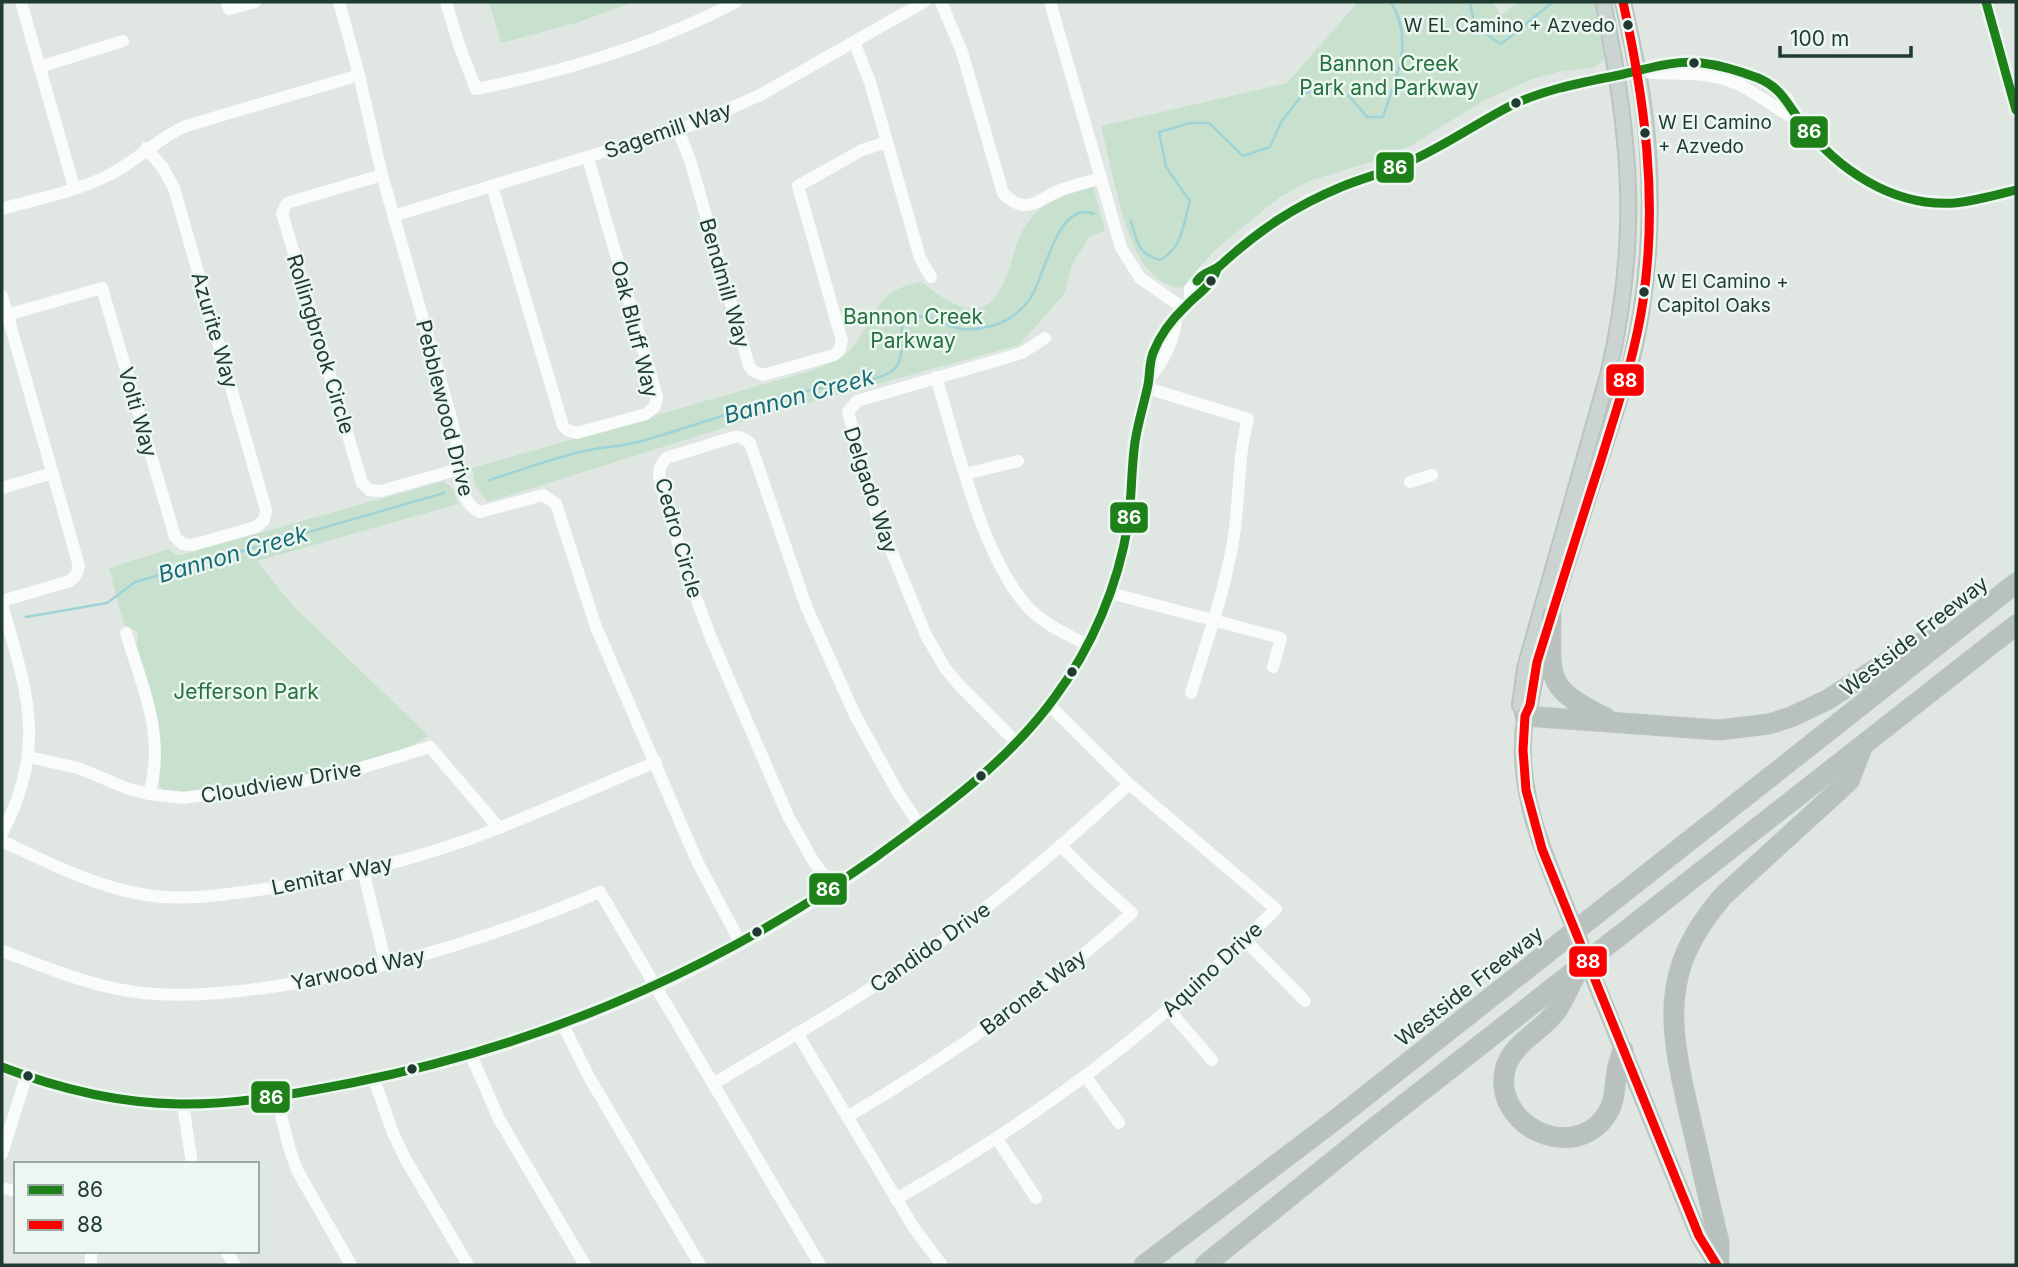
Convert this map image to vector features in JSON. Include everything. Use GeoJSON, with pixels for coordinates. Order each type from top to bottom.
{"type":"FeatureCollection","features":[{"type":"Feature","properties":{"kind":"highway","name":"Westside Freeway"},"geometry":{"type":"LineString","coordinates":[[1144,1265],[1339,1117],[2016,583]]}},
{"type":"Feature","properties":{"kind":"highway"},"geometry":{"type":"LineString","coordinates":[[1551,615],[1551,669],[1560,689],[1574,702],[1612,721]]}},
{"type":"Feature","properties":{"kind":"highway"},"geometry":{"type":"LineString","coordinates":[[1205,1265],[1373,1129],[1578,971],[2016,625]]}},
{"type":"Feature","properties":{"kind":"highway"},"geometry":{"type":"LineString","coordinates":[[1525,716],[1719,730],[1769,724],[1826,700],[1915,644],[1952,635]]}},
{"type":"Feature","properties":{"kind":"highway"},"geometry":{"type":"LineString","coordinates":[[1718,1265],[1719,1242],[1675,1051],[1673,1013],[1679,972],[1690,944],[1710,911],[1849,781],[1864,745]]}},
{"type":"Feature","properties":{"kind":"highway"},"geometry":{"type":"LineString","coordinates":[[1578,971],[1556,1011],[1516,1048],[1507,1063],[1505,1094],[1513,1111],[1533,1130],[1543,1135],[1562,1138],[1583,1134],[1601,1121],[1612,1105],[1623,1050]]}},
{"type":"Feature","properties":{"kind":"main road"},"geometry":{"type":"LineString","coordinates":[[1525,716],[1520,705],[1525,668],[1608,375],[1623,299],[1630,211],[1627,140],[1618,75],[1603,2]]}},
{"type":"Feature","properties":{"kind":"main road"},"geometry":{"type":"LineString","coordinates":[[1623,2],[1638,71],[1645,128],[1648,190],[1647,238],[1636,343],[1537,662],[1530,705],[1525,716],[1523,750],[1526,790],[1542,849],[1699,1236],[1705,1265]]}},
{"type":"Feature","properties":{"kind":"main road"},"geometry":{"type":"LineString","coordinates":[[1699,1236],[1718,1265]]}},
{"type":"Feature","properties":{"kind":"street"},"geometry":{"type":"LineString","coordinates":[[21,2],[75,187]]}},
{"type":"Feature","properties":{"kind":"street"},"geometry":{"type":"LineString","coordinates":[[227,2],[229,9],[255,2]]}},
{"type":"Feature","properties":{"kind":"street","name":"Pebblewood Drive"},"geometry":{"type":"LineString","coordinates":[[339,2],[393,216],[448,407],[467,499],[474,510],[480,512],[543,495],[556,504],[596,627],[697,861],[741,944]]}},
{"type":"Feature","properties":{"kind":"street"},"geometry":{"type":"LineString","coordinates":[[446,2],[476,89],[553,72],[624,51],[736,2]]}},
{"type":"Feature","properties":{"kind":"street","name":"Sagemill Way"},"geometry":{"type":"LineString","coordinates":[[393,216],[678,130],[723,113],[925,2]]}},
{"type":"Feature","properties":{"kind":"street"},"geometry":{"type":"LineString","coordinates":[[941,2],[962,52],[1003,194],[1017,205],[1029,206],[1062,189],[1101,178]]}},
{"type":"Feature","properties":{"kind":"street"},"geometry":{"type":"LineString","coordinates":[[1050,2],[1126,259],[1149,286],[1183,308]]}},
{"type":"Feature","properties":{"kind":"street"},"geometry":{"type":"LineString","coordinates":[[1986,2],[2016,110]]}},
{"type":"Feature","properties":{"kind":"street"},"geometry":{"type":"LineString","coordinates":[[39,67],[123,41]]}},
{"type":"Feature","properties":{"kind":"street"},"geometry":{"type":"LineString","coordinates":[[854,42],[870,82],[920,258],[931,277]]}},
{"type":"Feature","properties":{"kind":"street"},"geometry":{"type":"LineString","coordinates":[[2,1067],[60,1087],[121,1100],[183,1104],[276,1096],[374,1079],[471,1055],[563,1025],[655,987],[741,944],[833,888],[920,826],[1016,742],[1049,705],[1087,645],[1110,593],[1128,523],[1134,448],[1150,362],[1168,325],[1183,308],[1191,289],[1203,273],[1217,269],[1254,235],[1310,200],[1414,160],[1496,113],[1533,96],[1660,64],[1691,62],[1734,70],[1760,79],[1786,97],[1801,122],[1843,167],[1872,185],[1903,197],[1952,202],[1985,198],[2016,190]]}},
{"type":"Feature","properties":{"kind":"street"},"geometry":{"type":"LineString","coordinates":[[2,209],[75,187],[119,170],[167,134],[186,126],[359,75]]}},
{"type":"Feature","properties":{"kind":"street","name":"Bendmill Way"},"geometry":{"type":"LineString","coordinates":[[678,130],[690,160],[750,366],[753,371],[763,375],[834,355],[839,351],[842,341],[798,186],[862,150],[887,142]]}},
{"type":"Feature","properties":{"kind":"street","name":"Azurite Way"},"geometry":{"type":"LineString","coordinates":[[146,148],[174,188],[266,510],[264,520]]}},
{"type":"Feature","properties":{"kind":"street","name":"Oak Bluff Way"},"geometry":{"type":"LineString","coordinates":[[492,186],[562,426],[571,433],[577,433],[646,414],[655,406],[657,397],[588,158]]}},
{"type":"Feature","properties":{"kind":"street","name":"Rollingbrook Circle"},"geometry":{"type":"LineString","coordinates":[[382,175],[287,203],[282,213],[362,483],[369,490],[381,491],[459,469]]}},
{"type":"Feature","properties":{"kind":"street","name":"Volti Way"},"geometry":{"type":"LineString","coordinates":[[7,315],[102,288],[175,537],[183,544],[192,545],[256,527],[264,520]]}},
{"type":"Feature","properties":{"kind":"street"},"geometry":{"type":"LineString","coordinates":[[2,296],[79,563],[78,572],[70,581],[2,603],[29,704],[29,757],[23,784],[2,834]]}},
{"type":"Feature","properties":{"kind":"street","name":"Delgado Way"},"geometry":{"type":"LineString","coordinates":[[1016,742],[959,685],[945,668],[926,635],[877,516],[848,418],[849,408],[857,401],[1021,353],[1045,338]]}},
{"type":"Feature","properties":{"kind":"street"},"geometry":{"type":"LineString","coordinates":[[936,377],[965,474],[1005,576],[1016,593],[1044,621],[1087,645]]}},
{"type":"Feature","properties":{"kind":"street"},"geometry":{"type":"LineString","coordinates":[[1148,383],[1248,419],[1239,460],[1234,538],[1191,693]]}},
{"type":"Feature","properties":{"kind":"street","name":"Cedro Circle"},"geometry":{"type":"LineString","coordinates":[[833,888],[812,859],[788,816],[697,604],[659,476],[660,467],[666,458],[734,437],[740,437],[750,443],[806,606],[855,715],[897,791],[920,826]]}},
{"type":"Feature","properties":{"kind":"street"},"geometry":{"type":"LineString","coordinates":[[965,474],[1018,461]]}},
{"type":"Feature","properties":{"kind":"street"},"geometry":{"type":"LineString","coordinates":[[2,488],[53,473]]}},
{"type":"Feature","properties":{"kind":"street"},"geometry":{"type":"LineString","coordinates":[[1410,482],[1432,475]]}},
{"type":"Feature","properties":{"kind":"street"},"geometry":{"type":"LineString","coordinates":[[1110,593],[1281,638],[1273,667]]}},
{"type":"Feature","properties":{"kind":"street"},"geometry":{"type":"LineString","coordinates":[[126,633],[155,737],[156,762],[149,794]]}},
{"type":"Feature","properties":{"kind":"street","name":"Aquino Drive"},"geometry":{"type":"LineString","coordinates":[[896,1199],[997,1139],[1086,1077],[1169,1010],[1276,909],[1129,784],[1049,705]]}},
{"type":"Feature","properties":{"kind":"street","name":"Cloudview Drive"},"geometry":{"type":"LineString","coordinates":[[29,757],[78,768],[129,789],[183,798],[257,790],[351,771],[430,747],[499,828]]}},
{"type":"Feature","properties":{"kind":"street","name":"Lemitar Way"},"geometry":{"type":"LineString","coordinates":[[2,841],[97,884],[144,895],[210,896],[265,889],[363,870],[499,828],[656,762]]}},
{"type":"Feature","properties":{"kind":"street","name":"Candido Drive"},"geometry":{"type":"LineString","coordinates":[[713,1084],[870,989],[943,940],[1061,846],[1129,784]]}},
{"type":"Feature","properties":{"kind":"street","name":"Baronet Way"},"geometry":{"type":"LineString","coordinates":[[847,1117],[926,1069],[994,1023],[1060,973],[1132,912],[1061,846]]}},
{"type":"Feature","properties":{"kind":"street"},"geometry":{"type":"LineString","coordinates":[[363,870],[386,965]]}},
{"type":"Feature","properties":{"kind":"street","name":"Yarwood Way"},"geometry":{"type":"LineString","coordinates":[[2,951],[87,982],[141,993],[203,995],[286,985],[386,965],[499,932],[600,892],[655,987]]}},
{"type":"Feature","properties":{"kind":"street"},"geometry":{"type":"LineString","coordinates":[[1245,940],[1305,1001]]}},
{"type":"Feature","properties":{"kind":"street"},"geometry":{"type":"LineString","coordinates":[[655,987],[820,1265]]}},
{"type":"Feature","properties":{"kind":"street"},"geometry":{"type":"LineString","coordinates":[[1169,1010],[1212,1060]]}},
{"type":"Feature","properties":{"kind":"street"},"geometry":{"type":"LineString","coordinates":[[563,1025],[589,1077],[700,1265]]}},
{"type":"Feature","properties":{"kind":"street"},"geometry":{"type":"LineString","coordinates":[[797,1033],[914,1228],[941,1264]]}},
{"type":"Feature","properties":{"kind":"street"},"geometry":{"type":"LineString","coordinates":[[471,1055],[499,1119],[585,1265]]}},
{"type":"Feature","properties":{"kind":"street"},"geometry":{"type":"LineString","coordinates":[[2,1154],[26,1077]]}},
{"type":"Feature","properties":{"kind":"street"},"geometry":{"type":"LineString","coordinates":[[1086,1077],[1119,1123]]}},
{"type":"Feature","properties":{"kind":"street"},"geometry":{"type":"LineString","coordinates":[[374,1079],[393,1133],[406,1160],[468,1265]]}},
{"type":"Feature","properties":{"kind":"street"},"geometry":{"type":"LineString","coordinates":[[276,1096],[297,1170],[351,1265]]}},
{"type":"Feature","properties":{"kind":"street"},"geometry":{"type":"LineString","coordinates":[[183,1104],[192,1162]]}},
{"type":"Feature","properties":{"kind":"street"},"geometry":{"type":"LineString","coordinates":[[997,1139],[1036,1198]]}},
{"type":"Feature","properties":{"kind":"green space"},"geometry":{"type":"Polygon","coordinates":[[[489,2],[634,2],[576,23],[501,43],[489,2]]]}},
{"type":"Feature","properties":{"kind":"green space","name":"Bannon Creek Park and Parkway"},"geometry":{"type":"Polygon","coordinates":[[[1358,2],[1493,2],[1501,15],[1518,2],[1594,2],[1605,59],[1593,68],[1562,71],[1532,79],[1483,101],[1397,154],[1309,181],[1280,197],[1215,250],[1182,288],[1166,284],[1157,278],[1137,254],[1131,238],[1118,199],[1101,126],[1287,83],[1358,2]]]}},
{"type":"Feature","properties":{"kind":"green space","name":"Bannon Creek Parkway"},"geometry":{"type":"Polygon","coordinates":[[[1093,186],[1105,231],[1090,236],[1072,264],[1065,293],[1019,345],[755,418],[488,502],[475,486],[472,468],[820,368],[849,351],[885,298],[906,286],[921,282],[949,301],[968,308],[980,308],[989,304],[1002,285],[1019,238],[1031,218],[1051,202],[1093,186]]]}},
{"type":"Feature","properties":{"kind":"green space","name":"Jefferson Park"},"geometry":{"type":"Polygon","coordinates":[[[444,481],[453,489],[458,504],[257,561],[294,607],[429,736],[379,757],[286,781],[221,790],[163,791],[159,784],[159,730],[136,648],[138,632],[124,625],[109,568],[169,549],[175,555],[181,555],[444,481]]]}},
{"type":"Feature","properties":{"kind":"waterway","name":"Bannon Creek"},"geometry":{"type":"LineString","coordinates":[[1131,221],[1143,251],[1153,257],[1160,260],[1168,255],[1178,242],[1190,201],[1166,167],[1159,132],[1190,123],[1209,123],[1243,156],[1270,147],[1281,122],[1303,94],[1326,86],[1349,96],[1367,117],[1383,117],[1398,73],[1402,45],[1402,31],[1391,2]]}},
{"type":"Feature","properties":{"kind":"waterway","name":"Bannon Creek"},"geometry":{"type":"LineString","coordinates":[[1470,2],[1475,27],[1501,44],[1553,2]]}},
{"type":"Feature","properties":{"kind":"waterway","name":"Bannon Creek"},"geometry":{"type":"LineString","coordinates":[[489,480],[587,450],[638,442],[801,392],[857,383],[889,373],[900,360],[902,328],[910,318],[922,317],[961,329],[993,326],[1005,321],[1030,299],[1054,243],[1070,218],[1081,212],[1094,214]]}},
{"type":"Feature","properties":{"kind":"waterway","name":"Bannon Creek"},"geometry":{"type":"LineString","coordinates":[[26,617],[107,603],[135,582],[444,493]]}},
{"type":"Feature","properties":{"kind":"transit line","name":"88"},"geometry":{"type":"LineString","coordinates":[[1623,2],[1638,76],[1647,151],[1649,226],[1643,301],[1625,381],[1537,662],[1530,705],[1525,716],[1523,750],[1526,790],[1542,849],[1699,1236],[1717,1265]]}},
{"type":"Feature","properties":{"kind":"transit line","name":"86"},"geometry":{"type":"LineString","coordinates":[[1986,2],[2016,110]]}},
{"type":"Feature","properties":{"kind":"transit line","name":"86"},"geometry":{"type":"LineString","coordinates":[[1197,281],[1293,211],[1324,194],[1415,159],[1512,105],[1567,86],[1672,64],[1691,62],[1716,65],[1766,82],[1788,103],[1815,139],[1831,155],[1868,182],[1888,192],[1931,203],[1954,203],[2016,190]]}},
{"type":"Feature","properties":{"kind":"transit line","name":"86"},"geometry":{"type":"LineString","coordinates":[[2,1067],[45,1082],[111,1098],[200,1104],[287,1095],[427,1066],[501,1045],[645,990],[781,919],[847,877],[930,817],[988,770],[1040,717],[1081,658],[1102,615],[1124,547],[1135,442],[1153,353],[1171,322],[1208,285],[1217,269]]}},
{"type":"Feature","properties":{"kind":"place","name":"W EL Camino + Azvedo"},"geometry":{"type":"Point","coordinates":[1628,25]}},
{"type":"Feature","properties":{"kind":"place","name":"W El Camino + Azvedo"},"geometry":{"type":"Point","coordinates":[1645,133]}},
{"type":"Feature","properties":{"kind":"place","name":"W El Camino + Capitol Oaks"},"geometry":{"type":"Point","coordinates":[1644,292]}}]}
